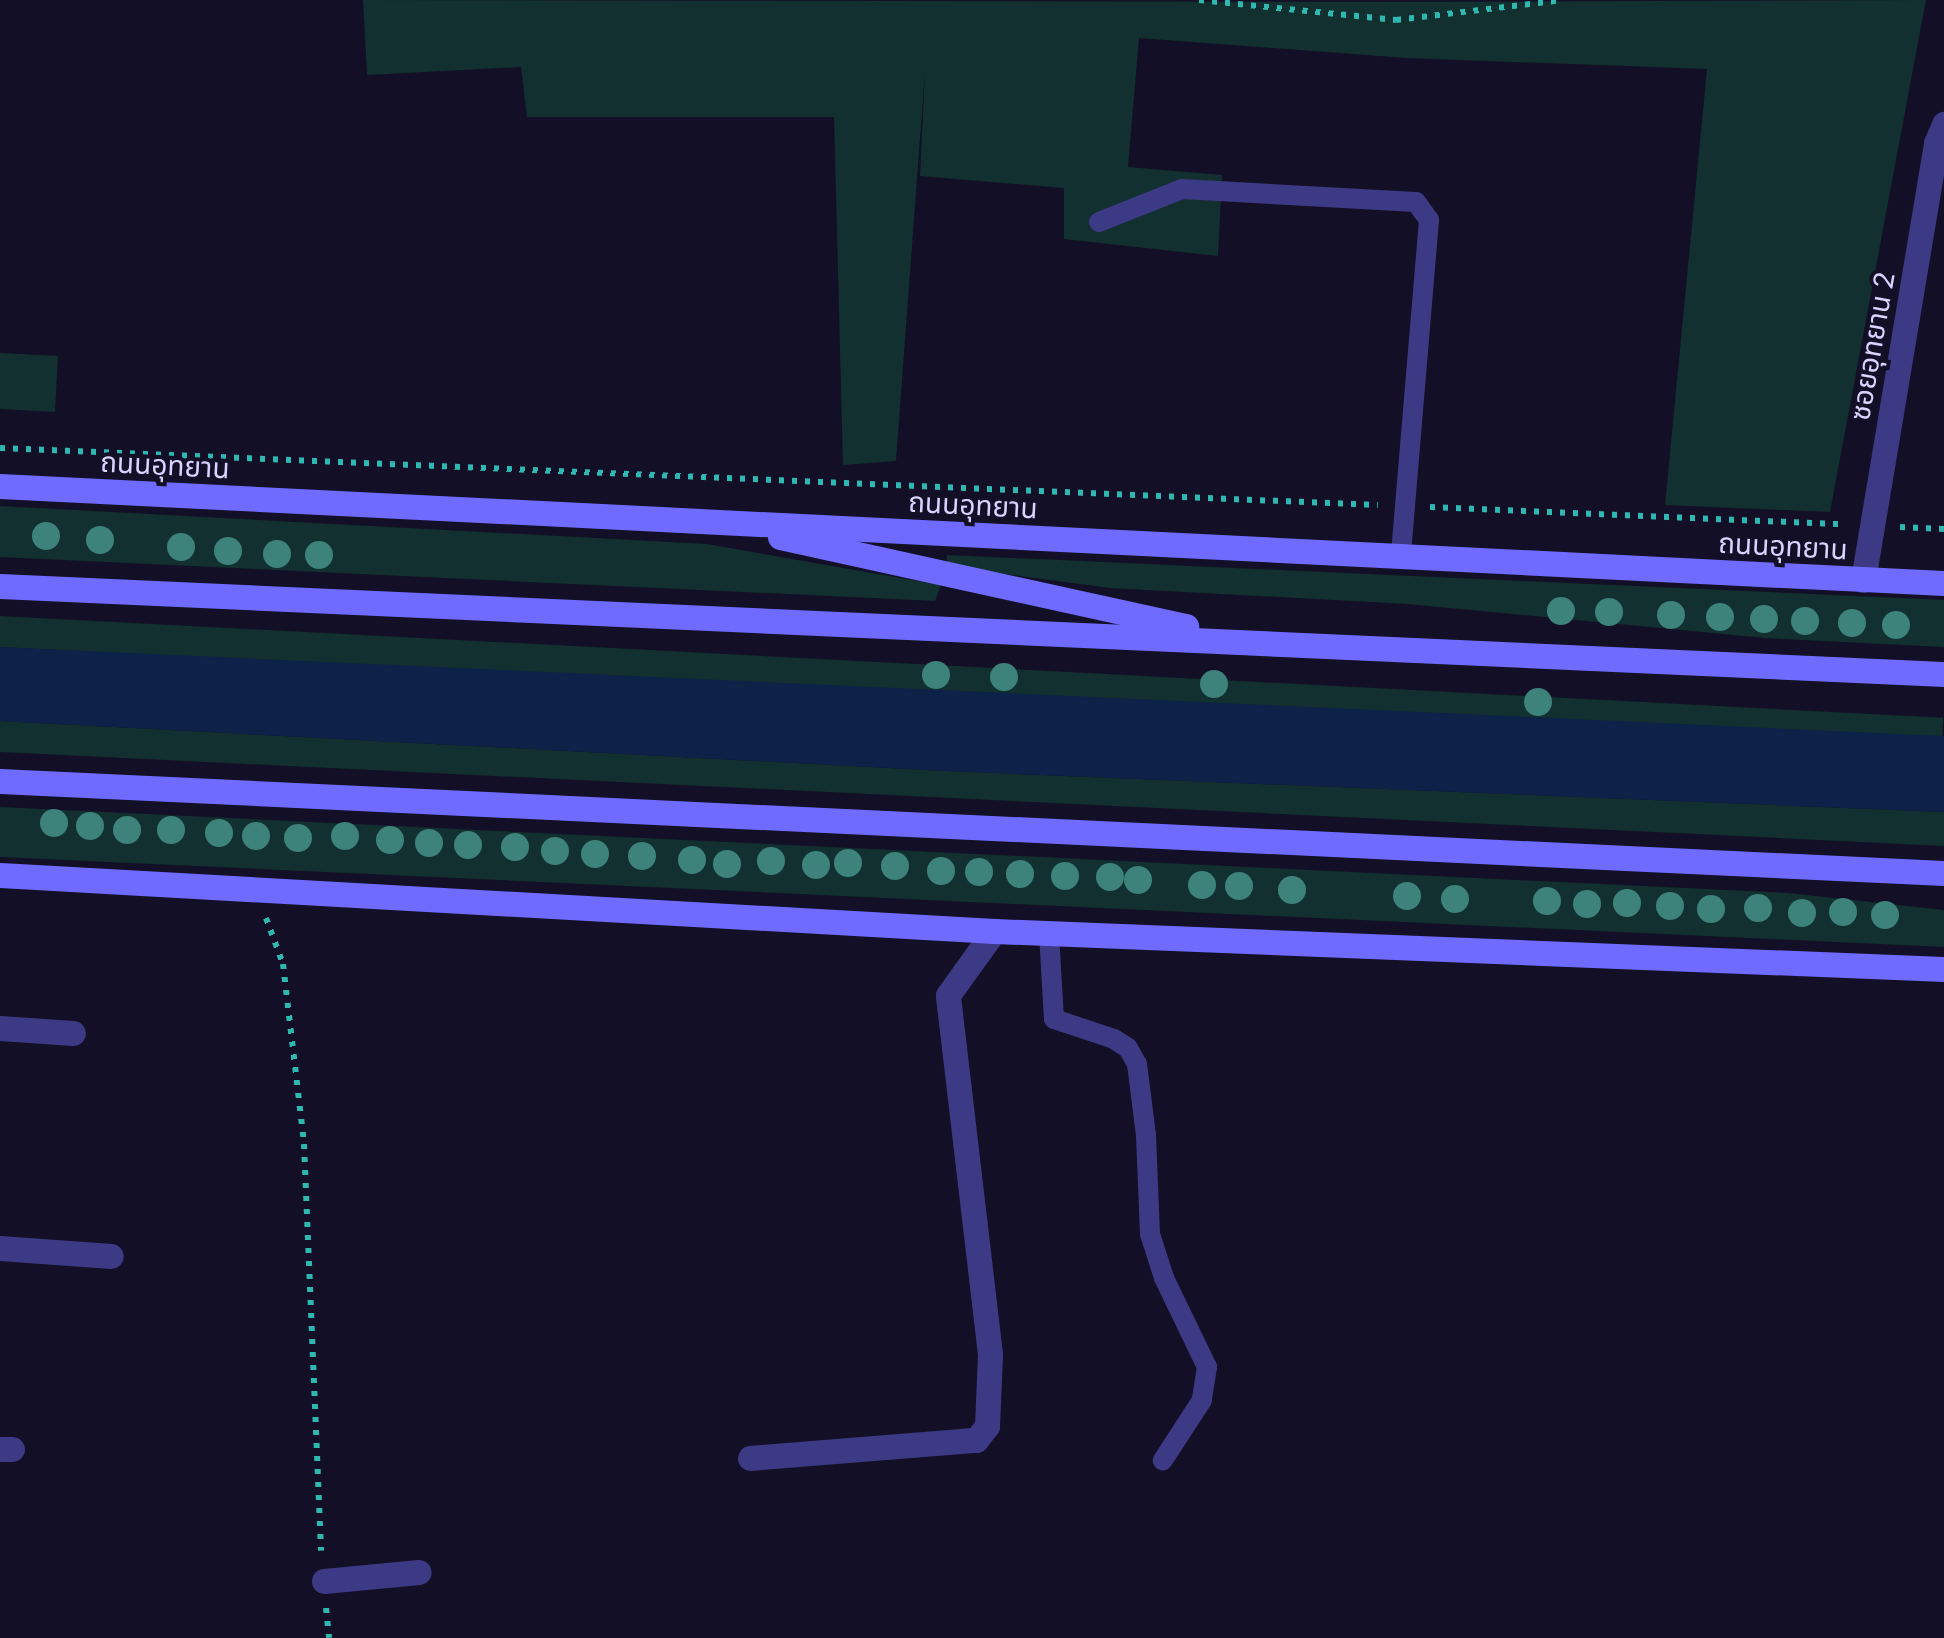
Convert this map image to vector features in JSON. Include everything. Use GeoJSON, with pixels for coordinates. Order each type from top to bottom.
{"type":"FeatureCollection","features":[{"type":"Feature","properties":{"kind":"main road","name":"ถนนอุทยาน"},"geometry":{"type":"LineString","coordinates":[[0,486],[1944,583]]}},
{"type":"Feature","properties":{"kind":"main road"},"geometry":{"type":"LineString","coordinates":[[712,522],[1251,640]]}},
{"type":"Feature","properties":{"kind":"main road"},"geometry":{"type":"LineString","coordinates":[[0,586],[1944,674]]}},
{"type":"Feature","properties":{"kind":"main road"},"geometry":{"type":"LineString","coordinates":[[0,780],[1944,873]]}},
{"type":"Feature","properties":{"kind":"main road"},"geometry":{"type":"LineString","coordinates":[[0,875],[994,931],[1944,969]]}},
{"type":"Feature","properties":{"kind":"street","name":"ซอยอุทยาน 2"},"geometry":{"type":"LineString","coordinates":[[1862,580],[1936,144],[1944,124]]}},
{"type":"Feature","properties":{"kind":"street"},"geometry":{"type":"LineString","coordinates":[[750,1458],[976,1440],[987,1426],[990,1354],[948,995],[985,949],[994,931]]}},
{"type":"Feature","properties":{"kind":"street"},"geometry":{"type":"LineString","coordinates":[[0,1028],[73,1032]]}},
{"type":"Feature","properties":{"kind":"street"},"geometry":{"type":"LineString","coordinates":[[0,1248],[111,1256]]}},
{"type":"Feature","properties":{"kind":"street"},"geometry":{"type":"LineString","coordinates":[[324,1581],[419,1572]]}},
{"type":"Feature","properties":{"kind":"lane"},"geometry":{"type":"LineString","coordinates":[[1098,222],[1182,189],[1416,202],[1429,220],[1401,556]]}},
{"type":"Feature","properties":{"kind":"lane"},"geometry":{"type":"LineString","coordinates":[[1049,933],[1054,1019],[1114,1039],[1128,1048],[1137,1064],[1146,1136],[1150,1234],[1164,1278],[1208,1367],[1202,1400],[1163,1460]]}},
{"type":"Feature","properties":{"kind":"path"},"geometry":{"type":"LineString","coordinates":[[1200,0],[1396,20],[1563,0]]}},
{"type":"Feature","properties":{"kind":"path"},"geometry":{"type":"LineString","coordinates":[[0,448],[1944,530]]}},
{"type":"Feature","properties":{"kind":"path"},"geometry":{"type":"LineString","coordinates":[[256,889],[283,964],[304,1144],[330,1638]]}},
{"type":"Feature","properties":{"kind":"green space"},"geometry":{"type":"Polygon","coordinates":[[[363,0],[1926,0],[1830,512],[1665,505],[1707,69],[1406,58],[1139,38],[1128,167],[1222,175],[1218,256],[1064,239],[1064,188],[920,176],[925,71],[896,461],[843,465],[834,117],[527,117],[521,67],[367,75],[363,0]]]}},
{"type":"Feature","properties":{"kind":"green space"},"geometry":{"type":"Polygon","coordinates":[[[0,353],[58,356],[55,412],[0,409],[0,353]]]}},
{"type":"Feature","properties":{"kind":"green space"},"geometry":{"type":"Polygon","coordinates":[[[0,506],[707,544],[941,585],[935,601],[0,557],[0,506]]]}},
{"type":"Feature","properties":{"kind":"green space"},"geometry":{"type":"Polygon","coordinates":[[[947,555],[1944,600],[1944,647],[1765,638],[1407,604],[1110,588],[946,566],[947,555]]]}},
{"type":"Feature","properties":{"kind":"green space"},"geometry":{"type":"Polygon","coordinates":[[[0,616],[1943,718],[1942,749],[0,647],[0,616]]]}},
{"type":"Feature","properties":{"kind":"green space"},"geometry":{"type":"Polygon","coordinates":[[[0,721],[946,771],[1944,812],[1944,846],[0,752],[0,721]]]}},
{"type":"Feature","properties":{"kind":"green space"},"geometry":{"type":"Polygon","coordinates":[[[0,807],[1788,893],[1944,910],[1944,947],[0,857],[0,807]]]}},
{"type":"Feature","properties":{"kind":"water"},"geometry":{"type":"Polygon","coordinates":[[[0,647],[1944,736],[1944,812],[946,771],[0,721],[0,647]]]}}]}
